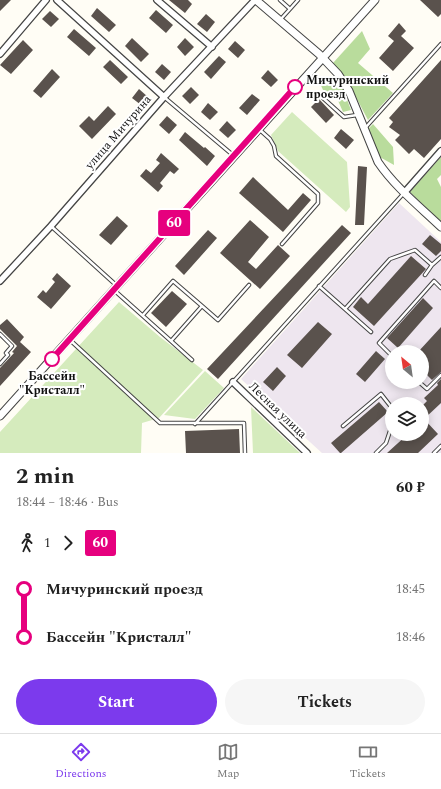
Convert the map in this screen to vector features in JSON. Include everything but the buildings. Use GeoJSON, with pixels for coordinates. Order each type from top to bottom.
{"type":"FeatureCollection","features":[{"type":"Feature","properties":{"kind":"street"},"geometry":{"type":"LineString","coordinates":[[0,54],[46,0]]}},
{"type":"Feature","properties":{"kind":"street"},"geometry":{"type":"LineString","coordinates":[[57,0],[164,97]]}},
{"type":"Feature","properties":{"kind":"street"},"geometry":{"type":"LineString","coordinates":[[157,0],[212,47]]}},
{"type":"Feature","properties":{"kind":"street"},"geometry":{"type":"LineString","coordinates":[[255,0],[322,57],[338,74],[349,90],[378,162],[404,192],[441,227]]}},
{"type":"Feature","properties":{"kind":"street","name":"улица Мичурина"},"geometry":{"type":"LineString","coordinates":[[0,281],[51,226],[164,97],[255,0]]}},
{"type":"Feature","properties":{"kind":"street"},"geometry":{"type":"LineString","coordinates":[[0,416],[374,0]]}},
{"type":"Feature","properties":{"kind":"street"},"geometry":{"type":"LineString","coordinates":[[404,192],[441,151]]}},
{"type":"Feature","properties":{"kind":"street","name":"Лесная улица"},"geometry":{"type":"LineString","coordinates":[[233,382],[307,453]]}},
{"type":"Feature","properties":{"kind":"lane"},"geometry":{"type":"LineString","coordinates":[[280,0],[290,9]]}},
{"type":"Feature","properties":{"kind":"lane"},"geometry":{"type":"LineString","coordinates":[[280,20],[298,0]]}},
{"type":"Feature","properties":{"kind":"lane"},"geometry":{"type":"LineString","coordinates":[[364,129],[441,44]]}},
{"type":"Feature","properties":{"kind":"lane"},"geometry":{"type":"LineString","coordinates":[[164,97],[234,156]]}},
{"type":"Feature","properties":{"kind":"lane"},"geometry":{"type":"LineString","coordinates":[[323,98],[344,117],[359,114]]}},
{"type":"Feature","properties":{"kind":"lane"},"geometry":{"type":"LineString","coordinates":[[258,129],[270,139],[274,146],[276,156],[318,194],[318,203],[282,244]]}},
{"type":"Feature","properties":{"kind":"lane"},"geometry":{"type":"LineString","coordinates":[[195,424],[404,192]]}},
{"type":"Feature","properties":{"kind":"lane"},"geometry":{"type":"LineString","coordinates":[[51,226],[192,360]]}},
{"type":"Feature","properties":{"kind":"lane"},"geometry":{"type":"LineString","coordinates":[[344,309],[390,259],[415,250],[432,265]]}},
{"type":"Feature","properties":{"kind":"lane"},"geometry":{"type":"LineString","coordinates":[[425,275],[441,256]]}},
{"type":"Feature","properties":{"kind":"lane"},"geometry":{"type":"LineString","coordinates":[[143,315],[174,281],[218,320],[249,285]]}},
{"type":"Feature","properties":{"kind":"lane"},"geometry":{"type":"LineString","coordinates":[[385,349],[379,343],[434,281],[441,288]]}},
{"type":"Feature","properties":{"kind":"lane"},"geometry":{"type":"LineString","coordinates":[[319,286],[371,332]]}},
{"type":"Feature","properties":{"kind":"lane"},"geometry":{"type":"LineString","coordinates":[[171,341],[202,306]]}},
{"type":"Feature","properties":{"kind":"lane"},"geometry":{"type":"LineString","coordinates":[[0,334],[12,346],[6,353],[8,355],[0,364]]}},
{"type":"Feature","properties":{"kind":"lane"},"geometry":{"type":"LineString","coordinates":[[69,339],[160,423],[244,423],[245,453]]}},
{"type":"Feature","properties":{"kind":"lane"},"geometry":{"type":"LineString","coordinates":[[429,387],[441,374]]}},
{"type":"Feature","properties":{"kind":"lane"},"geometry":{"type":"LineString","coordinates":[[343,426],[381,394],[385,399]]}},
{"type":"Feature","properties":{"kind":"lane"},"geometry":{"type":"LineString","coordinates":[[376,453],[387,441]]}},
{"type":"Feature","properties":{"kind":"lane"},"geometry":{"type":"LineString","coordinates":[[434,453],[441,446]]}},
{"type":"Feature","properties":{"kind":"shaded area"},"geometry":{"type":"Polygon","coordinates":[[[399,203],[441,242],[441,453],[322,453],[241,379],[399,203]]]}},
{"type":"Feature","properties":{"kind":"green space"},"geometry":{"type":"Polygon","coordinates":[[[362,31],[370,49],[358,63],[393,93],[368,120],[349,84],[333,63],[362,31]]]}},
{"type":"Feature","properties":{"kind":"green space"},"geometry":{"type":"Polygon","coordinates":[[[327,76],[343,89],[351,110],[343,112],[336,96],[323,90],[319,81],[327,76]]]}},
{"type":"Feature","properties":{"kind":"green space"},"geometry":{"type":"Polygon","coordinates":[[[292,112],[347,162],[350,207],[346,212],[278,151],[271,135],[292,112]]]}},
{"type":"Feature","properties":{"kind":"green space"},"geometry":{"type":"Polygon","coordinates":[[[373,124],[393,147],[394,165],[378,156],[367,130],[373,124]]]}},
{"type":"Feature","properties":{"kind":"green space"},"geometry":{"type":"Polygon","coordinates":[[[441,157],[441,175],[437,179],[441,187],[441,222],[410,192],[441,157]]]}},
{"type":"Feature","properties":{"kind":"green space"},"geometry":{"type":"Polygon","coordinates":[[[119,302],[160,337],[203,370],[159,418],[142,423],[141,453],[0,453],[0,432],[119,302]]]}},
{"type":"Feature","properties":{"kind":"green space"},"geometry":{"type":"Polygon","coordinates":[[[205,371],[224,388],[195,419],[164,415],[205,371]]]}},
{"type":"Feature","properties":{"kind":"green space"},"geometry":{"type":"Polygon","coordinates":[[[251,407],[300,453],[253,453],[251,407]]]}},
{"type":"Feature","properties":{"kind":"bus line","name":"60"},"geometry":{"type":"LineString","coordinates":[[52,359],[295,87]]}},
{"type":"Feature","properties":{"kind":"place","name":"Мичуринский проезд"},"geometry":{"type":"Point","coordinates":[295,87]}},
{"type":"Feature","properties":{"kind":"place","name":"Бассейн \"Кристалл\""},"geometry":{"type":"Point","coordinates":[52,359]}}]}
